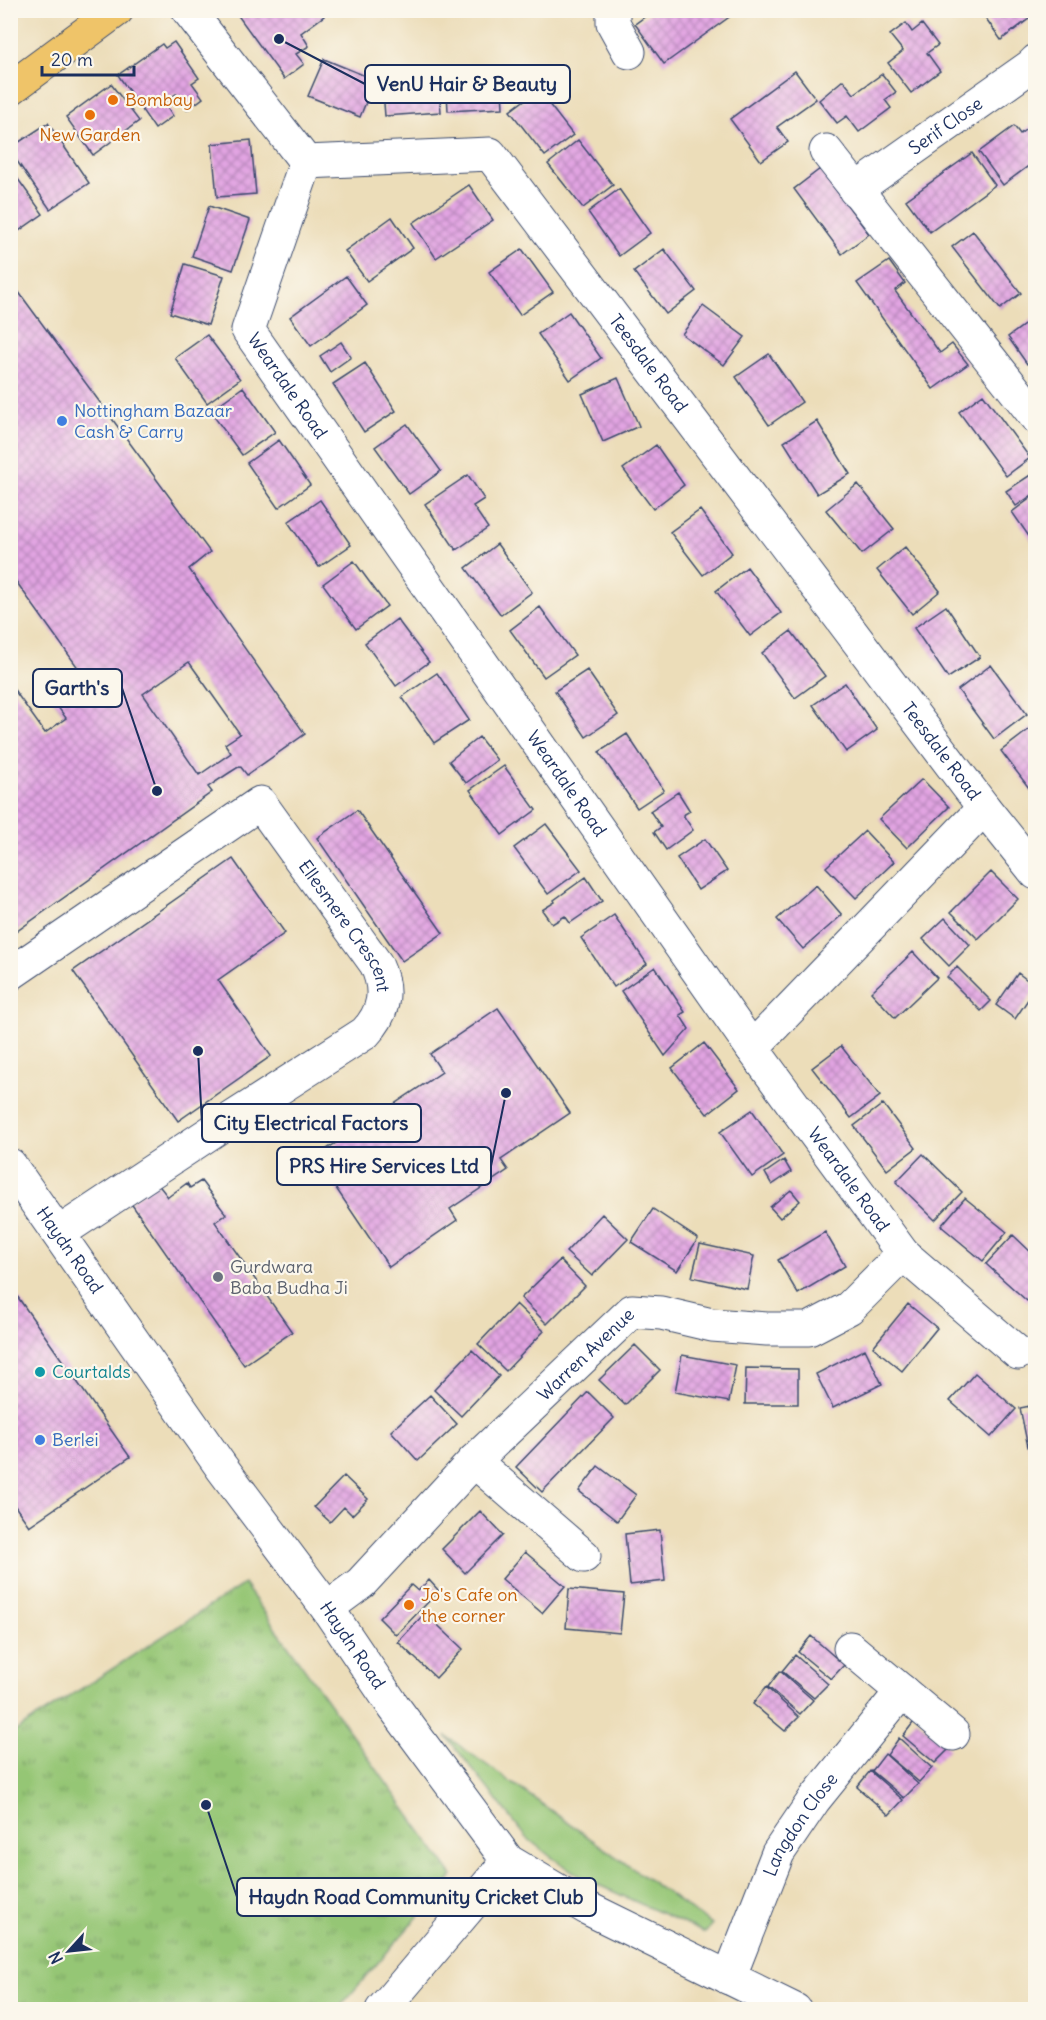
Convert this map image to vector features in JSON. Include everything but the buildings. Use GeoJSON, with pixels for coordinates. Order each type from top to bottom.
{"type":"FeatureCollection","features":[{"type":"Feature","properties":{"kind":"main road"},"geometry":{"type":"LineString","coordinates":[[10,89],[117,10]]}},
{"type":"Feature","properties":{"kind":"street"},"geometry":{"type":"LineString","coordinates":[[188,10],[306,162]]}},
{"type":"Feature","properties":{"kind":"street"},"geometry":{"type":"LineString","coordinates":[[613,10],[613,23],[630,52]]}},
{"type":"Feature","properties":{"kind":"street","name":"Serif Close"},"geometry":{"type":"LineString","coordinates":[[855,190],[1035,61]]}},
{"type":"Feature","properties":{"kind":"street"},"geometry":{"type":"LineString","coordinates":[[826,151],[885,229],[999,371],[1031,403]]}},
{"type":"Feature","properties":{"kind":"street","name":"Teesdale Road"},"geometry":{"type":"LineString","coordinates":[[306,162],[490,154],[1035,873]]}},
{"type":"Feature","properties":{"kind":"street","name":"Weardale Road"},"geometry":{"type":"LineString","coordinates":[[306,162],[248,330],[752,1048],[903,1254],[1018,1353]]}},
{"type":"Feature","properties":{"kind":"street","name":"Ellesmere Crescent"},"geometry":{"type":"LineString","coordinates":[[10,974],[260,802],[376,964],[384,987],[380,1012],[365,1033],[59,1233]]}},
{"type":"Feature","properties":{"kind":"street"},"geometry":{"type":"LineString","coordinates":[[752,1048],[984,808]]}},
{"type":"Feature","properties":{"kind":"street","name":"Haydn Road"},"geometry":{"type":"LineString","coordinates":[[10,1164],[222,1468],[327,1608],[394,1707],[508,1861],[587,1908],[795,2010]]}},
{"type":"Feature","properties":{"kind":"street","name":"Warren Avenue"},"geometry":{"type":"LineString","coordinates":[[327,1608],[361,1582],[474,1461],[632,1311],[661,1313],[712,1325],[809,1329],[849,1308],[903,1254]]}},
{"type":"Feature","properties":{"kind":"street"},"geometry":{"type":"LineString","coordinates":[[474,1461],[584,1556]]}},
{"type":"Feature","properties":{"kind":"street"},"geometry":{"type":"LineString","coordinates":[[850,1648],[953,1734]]}},
{"type":"Feature","properties":{"kind":"street","name":"Langdon Close"},"geometry":{"type":"LineString","coordinates":[[729,1978],[778,1853],[814,1800],[902,1691]]}},
{"type":"Feature","properties":{"kind":"street"},"geometry":{"type":"LineString","coordinates":[[382,2010],[508,1861]]}},
{"type":"Feature","properties":{"kind":"green space"},"geometry":{"type":"Polygon","coordinates":[[[244,1584],[453,1876],[338,2009],[11,2009],[11,1734],[244,1584]]]}},
{"type":"Feature","properties":{"kind":"green space"},"geometry":{"type":"Polygon","coordinates":[[[446,1736],[712,1925],[705,1933],[583,1878],[551,1857],[527,1838],[446,1736]]]}},
{"type":"Feature","properties":{"kind":"place","name":"VenU Hair & Beauty"},"geometry":{"type":"Point","coordinates":[279,39]}},
{"type":"Feature","properties":{"kind":"place","name":"Bombay"},"geometry":{"type":"Point","coordinates":[113,100]}},
{"type":"Feature","properties":{"kind":"place","name":"New Garden"},"geometry":{"type":"Point","coordinates":[90,115]}},
{"type":"Feature","properties":{"kind":"place","name":"Nottingham Bazaar Cash & Carry"},"geometry":{"type":"Point","coordinates":[62,421]}},
{"type":"Feature","properties":{"kind":"place","name":"Garth's"},"geometry":{"type":"Point","coordinates":[157,791]}},
{"type":"Feature","properties":{"kind":"place","name":"City Electrical Factors"},"geometry":{"type":"Point","coordinates":[198,1051]}},
{"type":"Feature","properties":{"kind":"place","name":"PRS Hire Services Ltd"},"geometry":{"type":"Point","coordinates":[506,1093]}},
{"type":"Feature","properties":{"kind":"place","name":"Gurdwara Baba Budha Ji"},"geometry":{"type":"Point","coordinates":[218,1277]}},
{"type":"Feature","properties":{"kind":"place","name":"Courtalds"},"geometry":{"type":"Point","coordinates":[40,1372]}},
{"type":"Feature","properties":{"kind":"place","name":"Berlei"},"geometry":{"type":"Point","coordinates":[40,1440]}},
{"type":"Feature","properties":{"kind":"place","name":"Jo's Cafe on the corner"},"geometry":{"type":"Point","coordinates":[409,1605]}},
{"type":"Feature","properties":{"kind":"place","name":"Haydn Road Community Cricket Club"},"geometry":{"type":"Point","coordinates":[206,1805]}}]}
